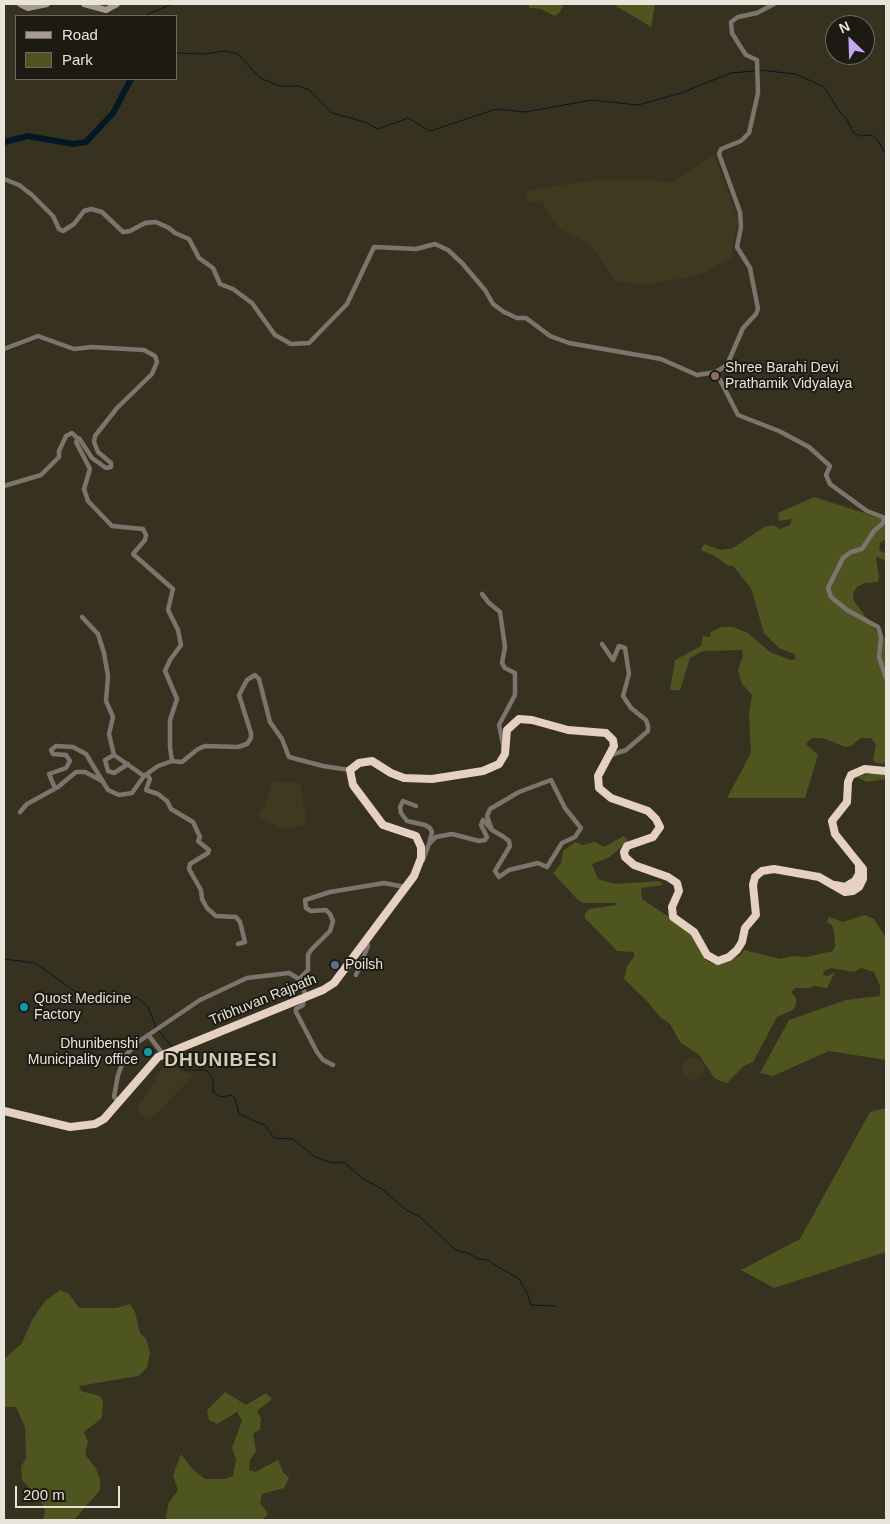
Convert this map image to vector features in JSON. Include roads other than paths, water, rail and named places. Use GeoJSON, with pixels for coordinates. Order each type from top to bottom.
{"type":"FeatureCollection","features":[{"type":"Feature","properties":{"kind":"highway"},"geometry":{"type":"LineString","coordinates":[[350,770],[359,762],[370,761],[400,776],[432,779],[492,768],[501,762],[505,752],[505,736],[509,727],[516,720],[525,719],[568,730],[604,732],[611,737],[614,743],[611,755],[598,776],[601,790],[612,798],[648,811],[656,819],[660,827],[657,834],[650,839],[627,846],[624,857],[634,865],[668,877],[677,883],[679,892],[673,905],[672,915],[694,932],[712,959],[718,961],[726,959],[740,946],[745,928],[756,914],[753,885],[755,877],[760,872],[774,869],[818,877],[845,892],[859,887],[864,873],[835,834],[832,821],[847,802],[848,782],[851,774],[865,769],[886,771]]}},
{"type":"Feature","properties":{"kind":"highway","name":"Tribhuvan Rajpath"},"geometry":{"type":"LineString","coordinates":[[4,1111],[70,1127],[86,1126],[104,1119],[152,1062],[163,1054],[305,997],[334,982],[414,876],[422,855],[417,837],[411,832],[388,828],[379,821],[353,785],[350,770]]}},
{"type":"Feature","properties":{"kind":"main road"},"geometry":{"type":"LineString","coordinates":[[20,4],[28,8],[47,4]]}},
{"type":"Feature","properties":{"kind":"main road"},"geometry":{"type":"LineString","coordinates":[[84,4],[106,10],[117,4]]}},
{"type":"Feature","properties":{"kind":"street"},"geometry":{"type":"LineString","coordinates":[[4,179],[19,185],[32,195],[53,216],[59,228],[63,231],[74,224],[84,211],[90,209],[102,212],[123,232],[130,231],[145,223],[156,222],[189,239],[200,258],[213,268],[220,284],[233,289],[252,303],[274,335],[291,344],[309,343],[347,304],[374,247],[416,249],[435,244],[448,250],[462,263],[485,290],[493,304],[517,318],[526,318],[550,336],[569,343],[661,359],[697,375],[716,372],[727,365],[743,328],[756,314],[758,309],[750,268],[737,247],[741,227],[740,212],[719,154],[721,149],[741,141],[749,133],[758,93],[757,60],[746,54],[740,46],[732,33],[731,22],[738,17],[758,14],[774,4]]}},
{"type":"Feature","properties":{"kind":"street"},"geometry":{"type":"LineString","coordinates":[[4,349],[38,336],[74,349],[92,347],[144,350],[155,356],[157,362],[152,374],[117,408],[95,436],[96,447],[111,463],[111,467],[106,468],[92,458],[72,433],[66,436],[59,451],[59,457],[41,475],[4,486]]}},
{"type":"Feature","properties":{"kind":"street"},"geometry":{"type":"LineString","coordinates":[[716,372],[738,415],[779,431],[809,447],[830,466],[826,475],[830,484],[867,511],[882,517],[883,523],[874,531],[862,549],[851,552],[843,558],[828,588],[831,597],[847,610],[878,627],[881,636],[879,657],[886,678]]}},
{"type":"Feature","properties":{"kind":"street"},"geometry":{"type":"LineString","coordinates":[[77,438],[76,442],[90,472],[84,490],[88,501],[112,526],[143,529],[146,535],[145,540],[133,554],[173,589],[168,610],[178,630],[182,645],[170,660],[165,671],[177,698],[170,720],[172,761]]}},
{"type":"Feature","properties":{"kind":"street"},"geometry":{"type":"LineString","coordinates":[[482,594],[500,612],[505,647],[502,663],[505,668],[515,673],[514,695],[498,725],[505,752]]}},
{"type":"Feature","properties":{"kind":"street"},"geometry":{"type":"LineString","coordinates":[[82,617],[98,634],[104,653],[108,676],[106,701],[113,717],[110,734],[114,755],[150,779],[146,790],[158,794],[167,801],[171,809],[193,822],[200,837],[198,841],[209,850],[208,853],[190,864],[189,869],[201,890],[202,899],[207,908],[216,916],[236,917],[240,922],[245,942],[238,944]]}},
{"type":"Feature","properties":{"kind":"street"},"geometry":{"type":"LineString","coordinates":[[602,644],[613,660],[619,646],[625,648],[630,674],[623,691],[624,700],[646,720],[648,726],[648,731],[626,750],[611,755]]}},
{"type":"Feature","properties":{"kind":"street"},"geometry":{"type":"LineString","coordinates":[[55,788],[49,774],[66,768],[70,761],[66,755],[53,754],[51,750],[56,746],[73,747],[86,754],[111,792],[129,795],[145,776],[158,766],[172,761],[182,762],[198,749],[205,746],[238,747],[247,744],[251,738],[251,733],[239,695],[247,680],[255,675],[260,681],[270,722],[282,739],[289,756],[323,766],[350,770]]}},
{"type":"Feature","properties":{"kind":"street"},"geometry":{"type":"LineString","coordinates":[[114,755],[104,760],[108,771],[114,773],[128,764]]}},
{"type":"Feature","properties":{"kind":"street"},"geometry":{"type":"LineString","coordinates":[[20,812],[26,804],[55,788],[79,771],[103,781]]}},
{"type":"Feature","properties":{"kind":"street"},"geometry":{"type":"LineString","coordinates":[[429,844],[436,837],[452,834],[479,841],[485,840],[487,837],[481,825],[483,820],[492,830],[504,836],[510,846],[495,871],[499,877],[509,870],[538,863],[547,867],[562,843],[575,837],[581,828],[565,808],[551,780],[519,792],[490,809],[487,816],[492,830]]}},
{"type":"Feature","properties":{"kind":"street"},"geometry":{"type":"LineString","coordinates":[[414,876],[420,870],[432,832],[425,825],[407,820],[400,813],[400,807],[404,802],[416,806]]}},
{"type":"Feature","properties":{"kind":"street"},"geometry":{"type":"LineString","coordinates":[[299,979],[308,970],[308,955],[311,950],[333,926],[330,914],[326,910],[311,911],[304,906],[305,900],[330,892],[384,883],[405,887]]}},
{"type":"Feature","properties":{"kind":"street"},"geometry":{"type":"LineString","coordinates":[[356,975],[368,946],[366,941]]}},
{"type":"Feature","properties":{"kind":"street"},"geometry":{"type":"LineString","coordinates":[[119,1101],[114,1097],[125,1056],[130,1048],[200,1000],[247,978],[289,973],[299,979],[305,997],[303,1005],[296,1009],[296,1012],[317,1052],[323,1060],[332,1065]]}},
{"type":"Feature","properties":{"kind":"street"},"geometry":{"type":"LineString","coordinates":[[149,1036],[163,1054]]}},
{"type":"Feature","properties":{"kind":"waterway"},"geometry":{"type":"LineString","coordinates":[[146,15],[172,4]]}},
{"type":"Feature","properties":{"kind":"waterway"},"geometry":{"type":"LineString","coordinates":[[178,53],[204,54],[225,51],[238,54],[260,78],[280,86],[300,86],[309,90],[332,113],[365,122],[378,129],[408,118],[430,131],[496,109],[525,112],[592,100],[638,105],[681,93],[731,73],[754,71]]}},
{"type":"Feature","properties":{"kind":"waterway"},"geometry":{"type":"LineString","coordinates":[[758,70],[796,74],[824,87],[854,133],[860,136],[872,135],[879,142],[886,155]]}},
{"type":"Feature","properties":{"kind":"waterway"},"geometry":{"type":"LineString","coordinates":[[4,142],[28,136],[73,144],[86,142],[113,113],[130,80]]}},
{"type":"Feature","properties":{"kind":"waterway"},"geometry":{"type":"LineString","coordinates":[[4,959],[35,963],[90,1002],[113,1004],[137,997],[148,1007],[156,1027]]}},
{"type":"Feature","properties":{"kind":"waterway"},"geometry":{"type":"LineString","coordinates":[[158,1030],[173,1048]]}},
{"type":"Feature","properties":{"kind":"waterway"},"geometry":{"type":"LineString","coordinates":[[176,1053],[179,1066],[187,1070],[206,1070],[213,1079],[213,1092],[221,1097],[231,1095],[235,1098],[239,1114],[266,1126],[274,1138],[293,1139],[315,1157],[332,1163],[344,1162],[363,1179],[381,1188],[405,1209],[420,1217],[456,1250],[470,1254],[478,1259],[487,1260],[519,1279],[531,1305],[555,1306]]}},
{"type":"Feature","properties":{"kind":"place","name":"Shree Barahi Devi Prathamik Vidyalaya"},"geometry":{"type":"Point","coordinates":[715,376]}},
{"type":"Feature","properties":{"kind":"place","name":"Poilsh"},"geometry":{"type":"Point","coordinates":[335,965]}},
{"type":"Feature","properties":{"kind":"place","name":"Quost Medicine Factory"},"geometry":{"type":"Point","coordinates":[24,1007]}},
{"type":"Feature","properties":{"kind":"place","name":"Dhunibenshi Municipality office"},"geometry":{"type":"Point","coordinates":[148,1052]}},
{"type":"Feature","properties":{"kind":"district","name":"DHUNIBESI"},"geometry":{"type":"Point","coordinates":[221,1061]}}]}
